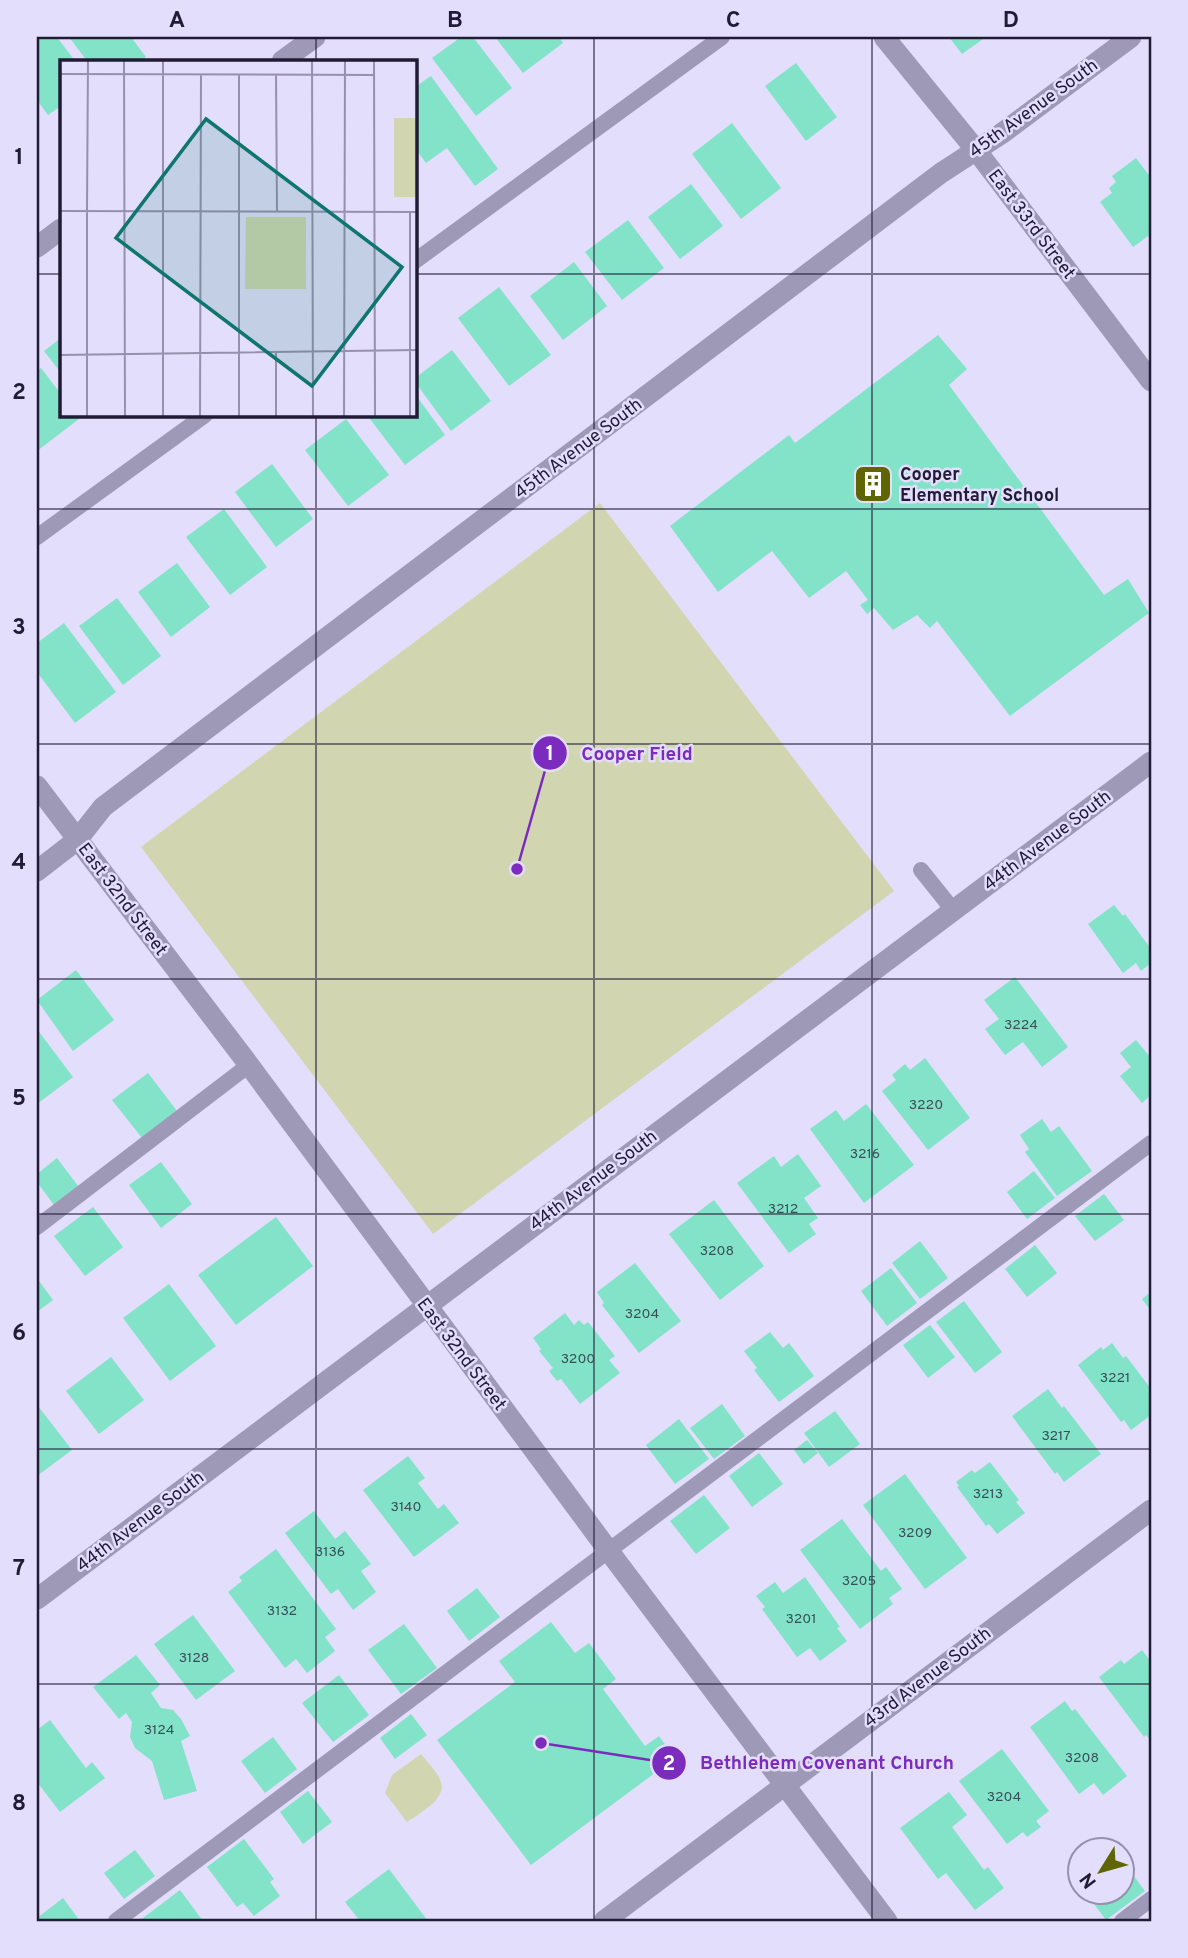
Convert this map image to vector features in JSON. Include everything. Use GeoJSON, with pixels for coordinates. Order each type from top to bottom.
{"type":"FeatureCollection","features":[{"type":"Feature","properties":{"kind":"street"},"geometry":{"type":"LineString","coordinates":[[283,60],[315,37]]}},
{"type":"Feature","properties":{"kind":"street","name":"East 33rd Street"},"geometry":{"type":"LineString","coordinates":[[884,37],[976,150],[1151,381]]}},
{"type":"Feature","properties":{"kind":"street","name":"45th Avenue South"},"geometry":{"type":"LineString","coordinates":[[37,871],[77,840],[103,807],[930,181],[1131,37]]}},
{"type":"Feature","properties":{"kind":"street"},"geometry":{"type":"LineString","coordinates":[[37,247],[60,230]]}},
{"type":"Feature","properties":{"kind":"street","name":"44th Avenue South"},"geometry":{"type":"LineString","coordinates":[[37,1599],[1151,762]]}},
{"type":"Feature","properties":{"kind":"street","name":"East 32nd Street"},"geometry":{"type":"LineString","coordinates":[[37,786],[249,1065],[426,1306],[887,1921]]}},
{"type":"Feature","properties":{"kind":"street","name":"43rd Avenue South"},"geometry":{"type":"LineString","coordinates":[[604,1921],[1151,1510]]}},
{"type":"Feature","properties":{"kind":"lane"},"geometry":{"type":"LineString","coordinates":[[416,260],[722,37]]}},
{"type":"Feature","properties":{"kind":"lane"},"geometry":{"type":"LineString","coordinates":[[37,537],[204,416]]}},
{"type":"Feature","properties":{"kind":"lane"},"geometry":{"type":"LineString","coordinates":[[921,870],[953,911]]}},
{"type":"Feature","properties":{"kind":"lane"},"geometry":{"type":"LineString","coordinates":[[37,1227],[249,1065]]}},
{"type":"Feature","properties":{"kind":"lane"},"geometry":{"type":"LineString","coordinates":[[116,1921],[1151,1143]]}},
{"type":"Feature","properties":{"kind":"lane"},"geometry":{"type":"LineString","coordinates":[[1122,1921],[1151,1899]]}},
{"type":"Feature","properties":{"kind":"green space"},"geometry":{"type":"Polygon","coordinates":[[[600,503],[894,891],[433,1234],[141,847],[600,503]]]}},
{"type":"Feature","properties":{"kind":"green space"},"geometry":{"type":"Polygon","coordinates":[[[421,1754],[437,1775],[442,1788],[436,1800],[407,1822],[385,1793],[392,1775],[421,1754]]]}},
{"type":"Feature","properties":{"kind":"building"},"geometry":{"type":"Polygon","coordinates":[[[37,37],[57,37],[74,60],[60,60],[60,107],[48,115],[37,100],[37,37]]]}},
{"type":"Feature","properties":{"kind":"building"},"geometry":{"type":"Polygon","coordinates":[[[69,37],[131,37],[146,57],[142,60],[86,60],[69,37]]]}},
{"type":"Feature","properties":{"kind":"building"},"geometry":{"type":"Polygon","coordinates":[[[461,37],[473,37],[512,88],[476,116],[432,58],[461,37]]]}},
{"type":"Feature","properties":{"kind":"building"},"geometry":{"type":"Polygon","coordinates":[[[495,37],[559,37],[563,43],[523,73],[495,37]]]}},
{"type":"Feature","properties":{"kind":"building"},"geometry":{"type":"Polygon","coordinates":[[[949,37],[986,37],[962,54],[949,37]]]}},
{"type":"Feature","properties":{"kind":"building"},"geometry":{"type":"Polygon","coordinates":[[[796,63],[837,117],[806,141],[765,86],[796,63]]]}},
{"type":"Feature","properties":{"kind":"building"},"geometry":{"type":"Polygon","coordinates":[[[431,76],[498,169],[475,186],[447,148],[426,163],[416,149],[416,86],[431,76]]]}},
{"type":"Feature","properties":{"kind":"building"},"geometry":{"type":"Polygon","coordinates":[[[732,123],[781,188],[741,219],[692,154],[732,123]]]}},
{"type":"Feature","properties":{"kind":"building"},"geometry":{"type":"Polygon","coordinates":[[[1136,158],[1151,178],[1151,234],[1133,247],[1100,202],[1112,193],[1109,188],[1116,182],[1112,176],[1136,158]]]}},
{"type":"Feature","properties":{"kind":"building"},"geometry":{"type":"Polygon","coordinates":[[[691,184],[723,226],[680,259],[648,217],[691,184]]]}},
{"type":"Feature","properties":{"kind":"building"},"geometry":{"type":"Polygon","coordinates":[[[628,220],[664,268],[622,300],[585,252],[628,220]]]}},
{"type":"Feature","properties":{"kind":"building"},"geometry":{"type":"Polygon","coordinates":[[[574,262],[607,306],[563,340],[530,296],[574,262]]]}},
{"type":"Feature","properties":{"kind":"building"},"geometry":{"type":"Polygon","coordinates":[[[499,287],[551,355],[509,386],[458,318],[499,287]]]}},
{"type":"Feature","properties":{"kind":"building","name":"Cooper Elementary School"},"geometry":{"type":"Polygon","coordinates":[[[938,335],[967,369],[949,385],[1104,595],[1128,579],[1149,613],[1010,716],[937,621],[930,628],[917,615],[893,630],[874,608],[867,614],[860,605],[868,600],[846,571],[809,598],[772,551],[718,592],[670,526],[789,435],[795,443],[938,335]]]}},
{"type":"Feature","properties":{"kind":"building"},"geometry":{"type":"Polygon","coordinates":[[[60,339],[60,372],[44,351],[60,339]]]}},
{"type":"Feature","properties":{"kind":"building"},"geometry":{"type":"Polygon","coordinates":[[[452,350],[491,401],[451,431],[416,383],[416,377],[452,350]]]}},
{"type":"Feature","properties":{"kind":"building"},"geometry":{"type":"Polygon","coordinates":[[[41,368],[60,393],[60,416],[78,416],[79,419],[37,451],[37,371],[41,368]]]}},
{"type":"Feature","properties":{"kind":"building"},"geometry":{"type":"Polygon","coordinates":[[[416,395],[445,435],[405,465],[368,416],[416,416],[416,395]]]}},
{"type":"Feature","properties":{"kind":"building"},"geometry":{"type":"Polygon","coordinates":[[[346,419],[389,475],[348,506],[305,450],[346,419]]]}},
{"type":"Feature","properties":{"kind":"building"},"geometry":{"type":"Polygon","coordinates":[[[272,464],[313,519],[276,547],[235,492],[272,464]]]}},
{"type":"Feature","properties":{"kind":"building"},"geometry":{"type":"Polygon","coordinates":[[[224,509],[267,567],[230,595],[186,537],[224,509]]]}},
{"type":"Feature","properties":{"kind":"building"},"geometry":{"type":"Polygon","coordinates":[[[177,563],[210,607],[171,637],[138,592],[177,563]]]}},
{"type":"Feature","properties":{"kind":"building"},"geometry":{"type":"Polygon","coordinates":[[[117,598],[161,656],[123,685],[79,626],[117,598]]]}},
{"type":"Feature","properties":{"kind":"building"},"geometry":{"type":"Polygon","coordinates":[[[64,623],[116,692],[75,723],[37,672],[37,643],[64,623]]]}},
{"type":"Feature","properties":{"kind":"building"},"geometry":{"type":"Polygon","coordinates":[[[1114,905],[1123,916],[1125,914],[1151,949],[1151,963],[1141,971],[1136,963],[1123,973],[1088,924],[1114,905]]]}},
{"type":"Feature","properties":{"kind":"building"},"geometry":{"type":"Polygon","coordinates":[[[76,970],[114,1020],[73,1051],[37,1000],[76,970]]]}},
{"type":"Feature","properties":{"kind":"building"},"geometry":{"type":"Polygon","coordinates":[[[1015,977],[1068,1047],[1042,1067],[1023,1042],[1005,1055],[985,1029],[999,1019],[984,1000],[1015,977]]]}},
{"type":"Feature","properties":{"kind":"building"},"geometry":{"type":"Polygon","coordinates":[[[37,1029],[73,1077],[37,1104],[37,1029]]]}},
{"type":"Feature","properties":{"kind":"building"},"geometry":{"type":"Polygon","coordinates":[[[1136,1040],[1151,1058],[1151,1095],[1142,1103],[1120,1076],[1131,1067],[1120,1053],[1136,1040]]]}},
{"type":"Feature","properties":{"kind":"building"},"geometry":{"type":"Polygon","coordinates":[[[925,1058],[970,1118],[928,1150],[882,1091],[896,1080],[892,1075],[905,1064],[910,1070],[925,1058]]]}},
{"type":"Feature","properties":{"kind":"building"},"geometry":{"type":"Polygon","coordinates":[[[148,1073],[177,1111],[142,1138],[112,1100],[148,1073]]]}},
{"type":"Feature","properties":{"kind":"building"},"geometry":{"type":"Polygon","coordinates":[[[866,1104],[914,1165],[864,1203],[810,1129],[836,1110],[844,1121],[866,1104]]]}},
{"type":"Feature","properties":{"kind":"building"},"geometry":{"type":"Polygon","coordinates":[[[1042,1119],[1051,1132],[1059,1126],[1092,1171],[1057,1196],[1025,1152],[1029,1149],[1020,1135],[1042,1119]]]}},
{"type":"Feature","properties":{"kind":"building"},"geometry":{"type":"Polygon","coordinates":[[[798,1154],[821,1186],[804,1198],[818,1218],[809,1224],[816,1234],[789,1253],[737,1183],[774,1156],[781,1167],[798,1154]]]}},
{"type":"Feature","properties":{"kind":"building"},"geometry":{"type":"Polygon","coordinates":[[[57,1158],[78,1186],[54,1205],[37,1182],[37,1174],[57,1158]]]}},
{"type":"Feature","properties":{"kind":"building"},"geometry":{"type":"Polygon","coordinates":[[[161,1162],[192,1204],[161,1228],[129,1185],[161,1162]]]}},
{"type":"Feature","properties":{"kind":"building"},"geometry":{"type":"Polygon","coordinates":[[[1034,1171],[1055,1198],[1027,1219],[1007,1192],[1034,1171]]]}},
{"type":"Feature","properties":{"kind":"building"},"geometry":{"type":"Polygon","coordinates":[[[1104,1194],[1124,1220],[1095,1241],[1075,1216],[1104,1194]]]}},
{"type":"Feature","properties":{"kind":"building"},"geometry":{"type":"Polygon","coordinates":[[[714,1200],[764,1266],[720,1300],[669,1234],[714,1200]]]}},
{"type":"Feature","properties":{"kind":"building"},"geometry":{"type":"Polygon","coordinates":[[[93,1207],[123,1247],[85,1276],[54,1236],[93,1207]]]}},
{"type":"Feature","properties":{"kind":"building"},"geometry":{"type":"Polygon","coordinates":[[[276,1217],[313,1266],[236,1325],[198,1275],[276,1217]]]}},
{"type":"Feature","properties":{"kind":"building"},"geometry":{"type":"Polygon","coordinates":[[[920,1241],[948,1278],[920,1299],[892,1263],[920,1241]]]}},
{"type":"Feature","properties":{"kind":"building"},"geometry":{"type":"Polygon","coordinates":[[[1035,1245],[1057,1273],[1027,1297],[1005,1269],[1035,1245]]]}},
{"type":"Feature","properties":{"kind":"building"},"geometry":{"type":"Polygon","coordinates":[[[635,1263],[681,1321],[639,1353],[602,1305],[604,1303],[597,1292],[635,1263]]]}},
{"type":"Feature","properties":{"kind":"building"},"geometry":{"type":"Polygon","coordinates":[[[891,1268],[917,1303],[887,1326],[861,1291],[891,1268]]]}},
{"type":"Feature","properties":{"kind":"building"},"geometry":{"type":"Polygon","coordinates":[[[37,1278],[53,1300],[37,1312],[37,1278]]]}},
{"type":"Feature","properties":{"kind":"building"},"geometry":{"type":"Polygon","coordinates":[[[169,1284],[216,1346],[170,1381],[123,1318],[169,1284]]]}},
{"type":"Feature","properties":{"kind":"building"},"geometry":{"type":"Polygon","coordinates":[[[1151,1292],[1151,1311],[1142,1299],[1151,1292]]]}},
{"type":"Feature","properties":{"kind":"building"},"geometry":{"type":"Polygon","coordinates":[[[964,1301],[1002,1352],[975,1373],[936,1322],[964,1301]]]}},
{"type":"Feature","properties":{"kind":"building"},"geometry":{"type":"Polygon","coordinates":[[[565,1313],[574,1325],[579,1320],[584,1325],[588,1322],[615,1356],[609,1360],[620,1373],[580,1404],[561,1379],[557,1381],[549,1371],[553,1368],[539,1351],[541,1349],[533,1338],[565,1313]]]}},
{"type":"Feature","properties":{"kind":"building"},"geometry":{"type":"Polygon","coordinates":[[[930,1325],[955,1357],[928,1378],[903,1345],[930,1325]]]}},
{"type":"Feature","properties":{"kind":"building"},"geometry":{"type":"Polygon","coordinates":[[[770,1332],[783,1348],[789,1343],[814,1376],[779,1402],[754,1370],[757,1368],[744,1351],[770,1332]]]}},
{"type":"Feature","properties":{"kind":"building"},"geometry":{"type":"Polygon","coordinates":[[[1112,1343],[1123,1358],[1126,1356],[1151,1389],[1151,1415],[1131,1430],[1124,1420],[1121,1422],[1078,1365],[1101,1347],[1103,1350],[1112,1343]]]}},
{"type":"Feature","properties":{"kind":"building"},"geometry":{"type":"Polygon","coordinates":[[[111,1357],[144,1400],[99,1434],[66,1391],[111,1357]]]}},
{"type":"Feature","properties":{"kind":"building"},"geometry":{"type":"Polygon","coordinates":[[[1048,1389],[1101,1454],[1064,1482],[1057,1472],[1055,1474],[1012,1416],[1048,1389]]]}},
{"type":"Feature","properties":{"kind":"building"},"geometry":{"type":"Polygon","coordinates":[[[722,1404],[745,1436],[714,1459],[690,1428],[722,1404]]]}},
{"type":"Feature","properties":{"kind":"building"},"geometry":{"type":"Polygon","coordinates":[[[37,1407],[72,1450],[37,1476],[37,1407]]]}},
{"type":"Feature","properties":{"kind":"building"},"geometry":{"type":"Polygon","coordinates":[[[835,1411],[860,1444],[829,1467],[804,1433],[835,1411]]]}},
{"type":"Feature","properties":{"kind":"building"},"geometry":{"type":"Polygon","coordinates":[[[679,1419],[709,1459],[675,1484],[646,1445],[679,1419]]]}},
{"type":"Feature","properties":{"kind":"building"},"geometry":{"type":"Polygon","coordinates":[[[807,1440],[818,1453],[804,1464],[794,1450],[807,1440]]]}},
{"type":"Feature","properties":{"kind":"building"},"geometry":{"type":"Polygon","coordinates":[[[759,1453],[783,1484],[752,1507],[729,1476],[759,1453]]]}},
{"type":"Feature","properties":{"kind":"building"},"geometry":{"type":"Polygon","coordinates":[[[408,1456],[425,1478],[418,1483],[438,1509],[444,1504],[459,1523],[414,1557],[363,1490],[408,1456]]]}},
{"type":"Feature","properties":{"kind":"building"},"geometry":{"type":"Polygon","coordinates":[[[990,1462],[1019,1500],[1016,1502],[1025,1513],[997,1534],[989,1524],[986,1526],[956,1482],[972,1470],[975,1473],[990,1462]]]}},
{"type":"Feature","properties":{"kind":"building"},"geometry":{"type":"Polygon","coordinates":[[[905,1474],[967,1558],[925,1589],[863,1505],[905,1474]]]}},
{"type":"Feature","properties":{"kind":"building"},"geometry":{"type":"Polygon","coordinates":[[[704,1495],[730,1528],[696,1554],[670,1521],[704,1495]]]}},
{"type":"Feature","properties":{"kind":"building"},"geometry":{"type":"Polygon","coordinates":[[[314,1511],[335,1539],[345,1531],[371,1564],[361,1571],[376,1592],[353,1610],[338,1589],[331,1594],[285,1533],[314,1511]]]}},
{"type":"Feature","properties":{"kind":"building"},"geometry":{"type":"Polygon","coordinates":[[[842,1519],[881,1571],[886,1567],[902,1589],[889,1598],[893,1604],[860,1629],[800,1550],[842,1519]]]}},
{"type":"Feature","properties":{"kind":"building"},"geometry":{"type":"Polygon","coordinates":[[[276,1549],[336,1629],[325,1637],[335,1651],[307,1673],[296,1659],[285,1668],[228,1592],[242,1581],[239,1577],[276,1549]]]}},
{"type":"Feature","properties":{"kind":"building"},"geometry":{"type":"Polygon","coordinates":[[[805,1577],[847,1641],[820,1661],[810,1648],[797,1657],[762,1609],[765,1607],[756,1596],[775,1582],[783,1593],[805,1577]]]}},
{"type":"Feature","properties":{"kind":"building"},"geometry":{"type":"Polygon","coordinates":[[[477,1588],[500,1617],[469,1641],[447,1611],[477,1588]]]}},
{"type":"Feature","properties":{"kind":"building"},"geometry":{"type":"Polygon","coordinates":[[[193,1615],[235,1671],[196,1700],[154,1644],[193,1615]]]}},
{"type":"Feature","properties":{"kind":"building"},"geometry":{"type":"Polygon","coordinates":[[[551,1622],[575,1653],[589,1643],[616,1679],[603,1689],[645,1746],[659,1736],[675,1758],[531,1865],[437,1740],[515,1682],[499,1661],[551,1622]]]}},
{"type":"Feature","properties":{"kind":"building"},"geometry":{"type":"Polygon","coordinates":[[[404,1624],[437,1668],[401,1694],[368,1650],[404,1624]]]}},
{"type":"Feature","properties":{"kind":"building"},"geometry":{"type":"Polygon","coordinates":[[[1142,1650],[1151,1662],[1151,1741],[1146,1735],[1144,1737],[1099,1677],[1121,1660],[1124,1664],[1142,1650]]]}},
{"type":"Feature","properties":{"kind":"building"},"geometry":{"type":"Polygon","coordinates":[[[136,1655],[160,1685],[151,1693],[161,1708],[173,1710],[190,1736],[181,1741],[197,1791],[164,1800],[152,1761],[135,1748],[130,1737],[132,1722],[126,1713],[119,1719],[93,1687],[136,1655]]]}},
{"type":"Feature","properties":{"kind":"building"},"geometry":{"type":"Polygon","coordinates":[[[339,1675],[369,1715],[333,1742],[302,1703],[339,1675]]]}},
{"type":"Feature","properties":{"kind":"building"},"geometry":{"type":"Polygon","coordinates":[[[1065,1701],[1072,1711],[1075,1709],[1127,1776],[1103,1795],[1094,1783],[1079,1794],[1030,1727],[1065,1701]]]}},
{"type":"Feature","properties":{"kind":"building"},"geometry":{"type":"Polygon","coordinates":[[[411,1714],[427,1735],[395,1759],[380,1738],[411,1714]]]}},
{"type":"Feature","properties":{"kind":"building"},"geometry":{"type":"Polygon","coordinates":[[[50,1720],[86,1768],[92,1762],[105,1778],[60,1812],[37,1782],[37,1730],[50,1720]]]}},
{"type":"Feature","properties":{"kind":"building"},"geometry":{"type":"Polygon","coordinates":[[[273,1737],[297,1769],[265,1793],[241,1761],[273,1737]]]}},
{"type":"Feature","properties":{"kind":"building"},"geometry":{"type":"Polygon","coordinates":[[[1002,1749],[1049,1811],[1036,1821],[1041,1827],[1027,1837],[1023,1832],[1007,1844],[959,1781],[1002,1749]]]}},
{"type":"Feature","properties":{"kind":"building"},"geometry":{"type":"Polygon","coordinates":[[[308,1791],[332,1822],[303,1844],[280,1812],[308,1791]]]}},
{"type":"Feature","properties":{"kind":"building"},"geometry":{"type":"Polygon","coordinates":[[[949,1792],[967,1815],[952,1827],[984,1870],[988,1867],[1004,1888],[975,1910],[946,1873],[938,1879],[900,1828],[949,1792]]]}},
{"type":"Feature","properties":{"kind":"building"},"geometry":{"type":"Polygon","coordinates":[[[244,1839],[274,1879],[270,1882],[280,1896],[254,1916],[243,1903],[237,1907],[207,1867],[244,1839]]]}},
{"type":"Feature","properties":{"kind":"building"},"geometry":{"type":"Polygon","coordinates":[[[135,1850],[155,1876],[124,1899],[104,1873],[135,1850]]]}},
{"type":"Feature","properties":{"kind":"building"},"geometry":{"type":"Polygon","coordinates":[[[389,1869],[428,1921],[360,1921],[345,1902],[389,1869]]]}},
{"type":"Feature","properties":{"kind":"building"},"geometry":{"type":"Polygon","coordinates":[[[1136,1879],[1145,1891],[1136,1898],[1136,1879]]]}},
{"type":"Feature","properties":{"kind":"building"},"geometry":{"type":"Polygon","coordinates":[[[180,1890],[203,1921],[139,1921],[180,1890]]]}},
{"type":"Feature","properties":{"kind":"building"},"geometry":{"type":"Polygon","coordinates":[[[63,1898],[80,1921],[37,1921],[37,1918],[63,1898]]]}},
{"type":"Feature","properties":{"kind":"building"},"geometry":{"type":"Polygon","coordinates":[[[1096,1906],[1125,1906],[1106,1920],[1096,1906]]]}},
{"type":"Feature","properties":{"kind":"place","name":"Cooper Elementary School"},"geometry":{"type":"Point","coordinates":[873,484]}},
{"type":"Feature","properties":{"kind":"place","name":"Cooper Field"},"geometry":{"type":"Point","coordinates":[517,869]}},
{"type":"Feature","properties":{"kind":"place","name":"Bethlehem Covenant Church"},"geometry":{"type":"Point","coordinates":[541,1743]}}]}
